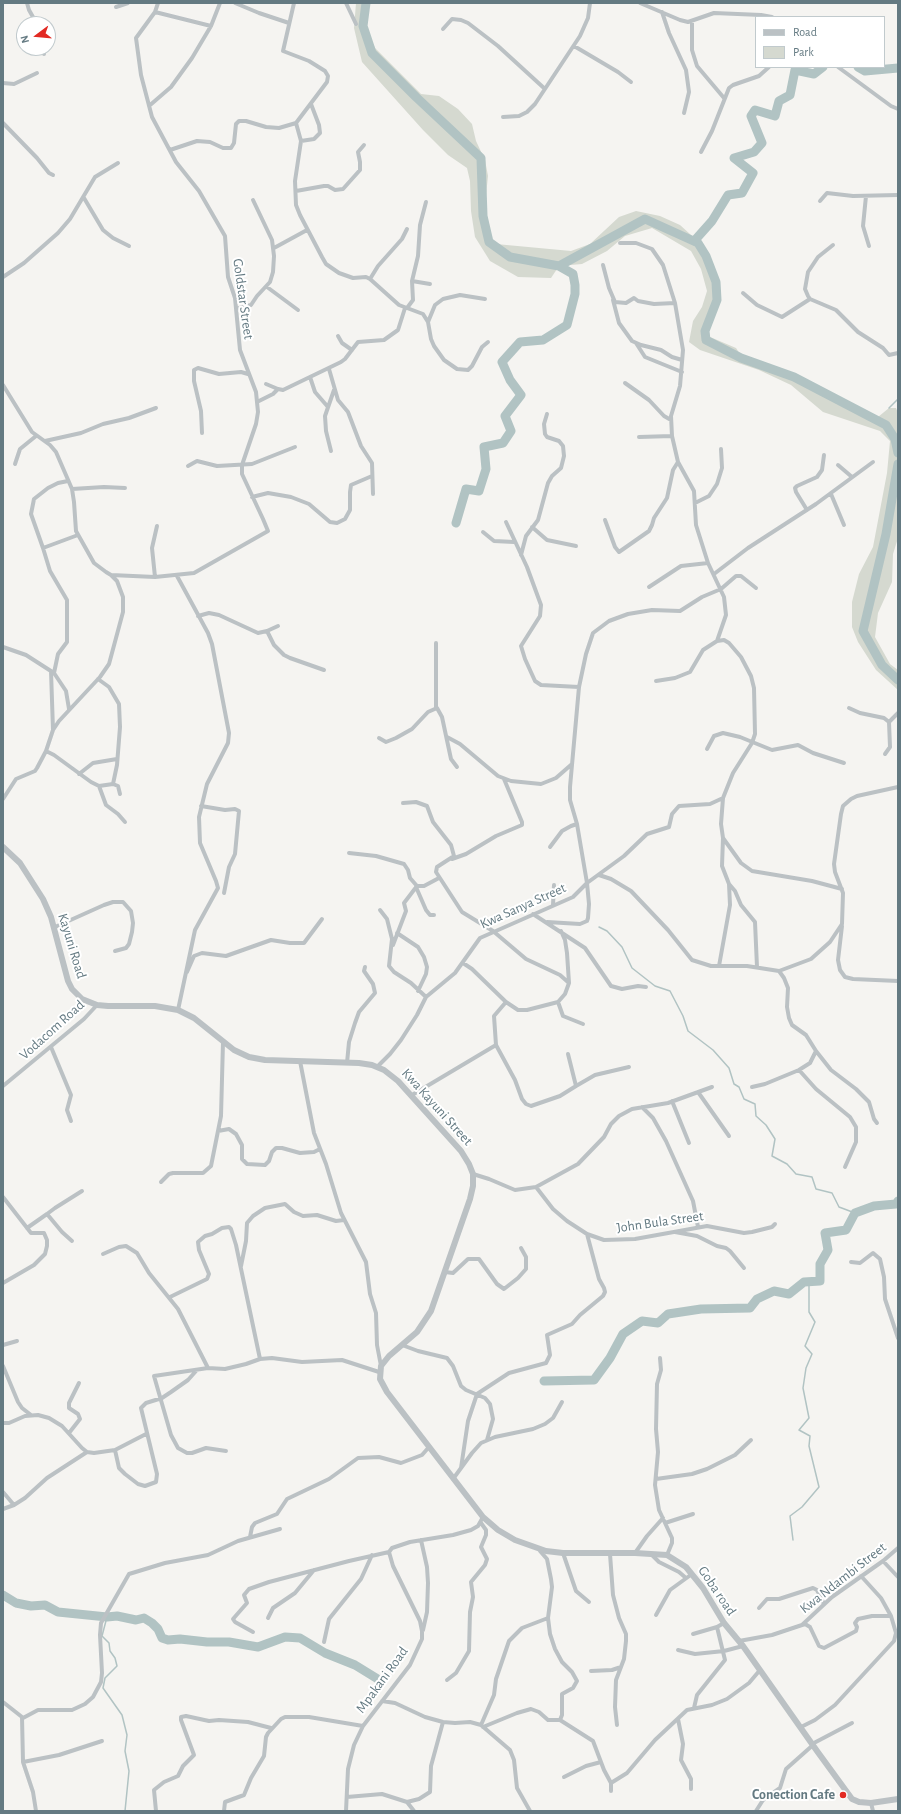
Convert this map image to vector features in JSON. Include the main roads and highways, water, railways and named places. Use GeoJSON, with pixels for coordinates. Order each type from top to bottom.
{"type":"FeatureCollection","features":[{"type":"Feature","properties":{"kind":"waterway"},"geometry":{"type":"LineString","coordinates":[[366,3],[363,26],[372,53],[481,158],[483,216],[489,242],[510,257],[559,266],[645,219],[698,243],[706,256],[716,282],[717,300],[705,331],[706,340],[741,358],[794,377],[886,425],[895,439],[898,453]]}},
{"type":"Feature","properties":{"kind":"waterway"},"geometry":{"type":"LineString","coordinates":[[696,239],[712,221],[728,195],[742,193],[753,173],[734,158],[754,152],[762,143],[751,116],[755,110],[775,116],[779,101],[790,95],[795,70],[814,74],[822,68]]}},
{"type":"Feature","properties":{"kind":"waterway"},"geometry":{"type":"LineString","coordinates":[[860,68],[865,71],[898,68]]}},
{"type":"Feature","properties":{"kind":"waterway"},"geometry":{"type":"LineString","coordinates":[[456,523],[466,489],[479,491],[486,469],[484,447],[503,443],[511,431],[505,416],[521,395],[510,380],[502,362],[520,342],[543,340],[567,325],[575,294],[575,285],[573,274],[559,266]]}},
{"type":"Feature","properties":{"kind":"waterway"},"geometry":{"type":"LineString","coordinates":[[889,408],[898,399]]}},
{"type":"Feature","properties":{"kind":"waterway"},"geometry":{"type":"LineString","coordinates":[[898,464],[886,534],[863,631],[882,665],[898,680]]}},
{"type":"Feature","properties":{"kind":"waterway"},"geometry":{"type":"LineString","coordinates":[[599,927],[607,931],[622,947],[632,968],[655,986],[670,991],[683,1016],[688,1031],[713,1050],[729,1068],[734,1084],[739,1087],[744,1099],[755,1104],[756,1116],[766,1125],[775,1139],[772,1156],[787,1164],[796,1174],[812,1177],[816,1189],[832,1193],[839,1207],[855,1213]]}},
{"type":"Feature","properties":{"kind":"waterway"},"geometry":{"type":"LineString","coordinates":[[544,1381],[594,1380],[610,1358],[623,1334],[642,1321],[658,1323],[668,1314],[701,1309],[750,1308],[757,1299],[774,1291],[789,1294],[804,1282],[820,1281],[820,1264],[828,1250],[825,1233],[846,1230],[855,1213],[874,1206],[896,1204],[898,1201]]}},
{"type":"Feature","properties":{"kind":"waterway"},"geometry":{"type":"LineString","coordinates":[[793,1540],[790,1516],[802,1507],[819,1487],[809,1446],[810,1436],[799,1430],[809,1418],[803,1388],[806,1368],[812,1354],[805,1346],[815,1322],[809,1312],[809,1282]]}},
{"type":"Feature","properties":{"kind":"waterway"},"geometry":{"type":"LineString","coordinates":[[3,1595],[16,1603],[31,1606],[45,1605],[58,1612],[107,1617],[117,1616],[136,1620],[144,1618],[158,1629],[162,1638],[168,1640],[180,1639],[207,1642],[229,1642],[258,1647],[285,1637],[300,1638],[325,1653],[355,1665],[381,1681]]}},
{"type":"Feature","properties":{"kind":"waterway"},"geometry":{"type":"LineString","coordinates":[[107,1617],[102,1636],[109,1643],[110,1651],[115,1658],[117,1666],[105,1678],[103,1688],[122,1715],[127,1735],[125,1751],[129,1771],[125,1811]]}},
{"type":"Feature","properties":{"kind":"place","name":"Conection Cafe"},"geometry":{"type":"Point","coordinates":[843,1795]}}]}
